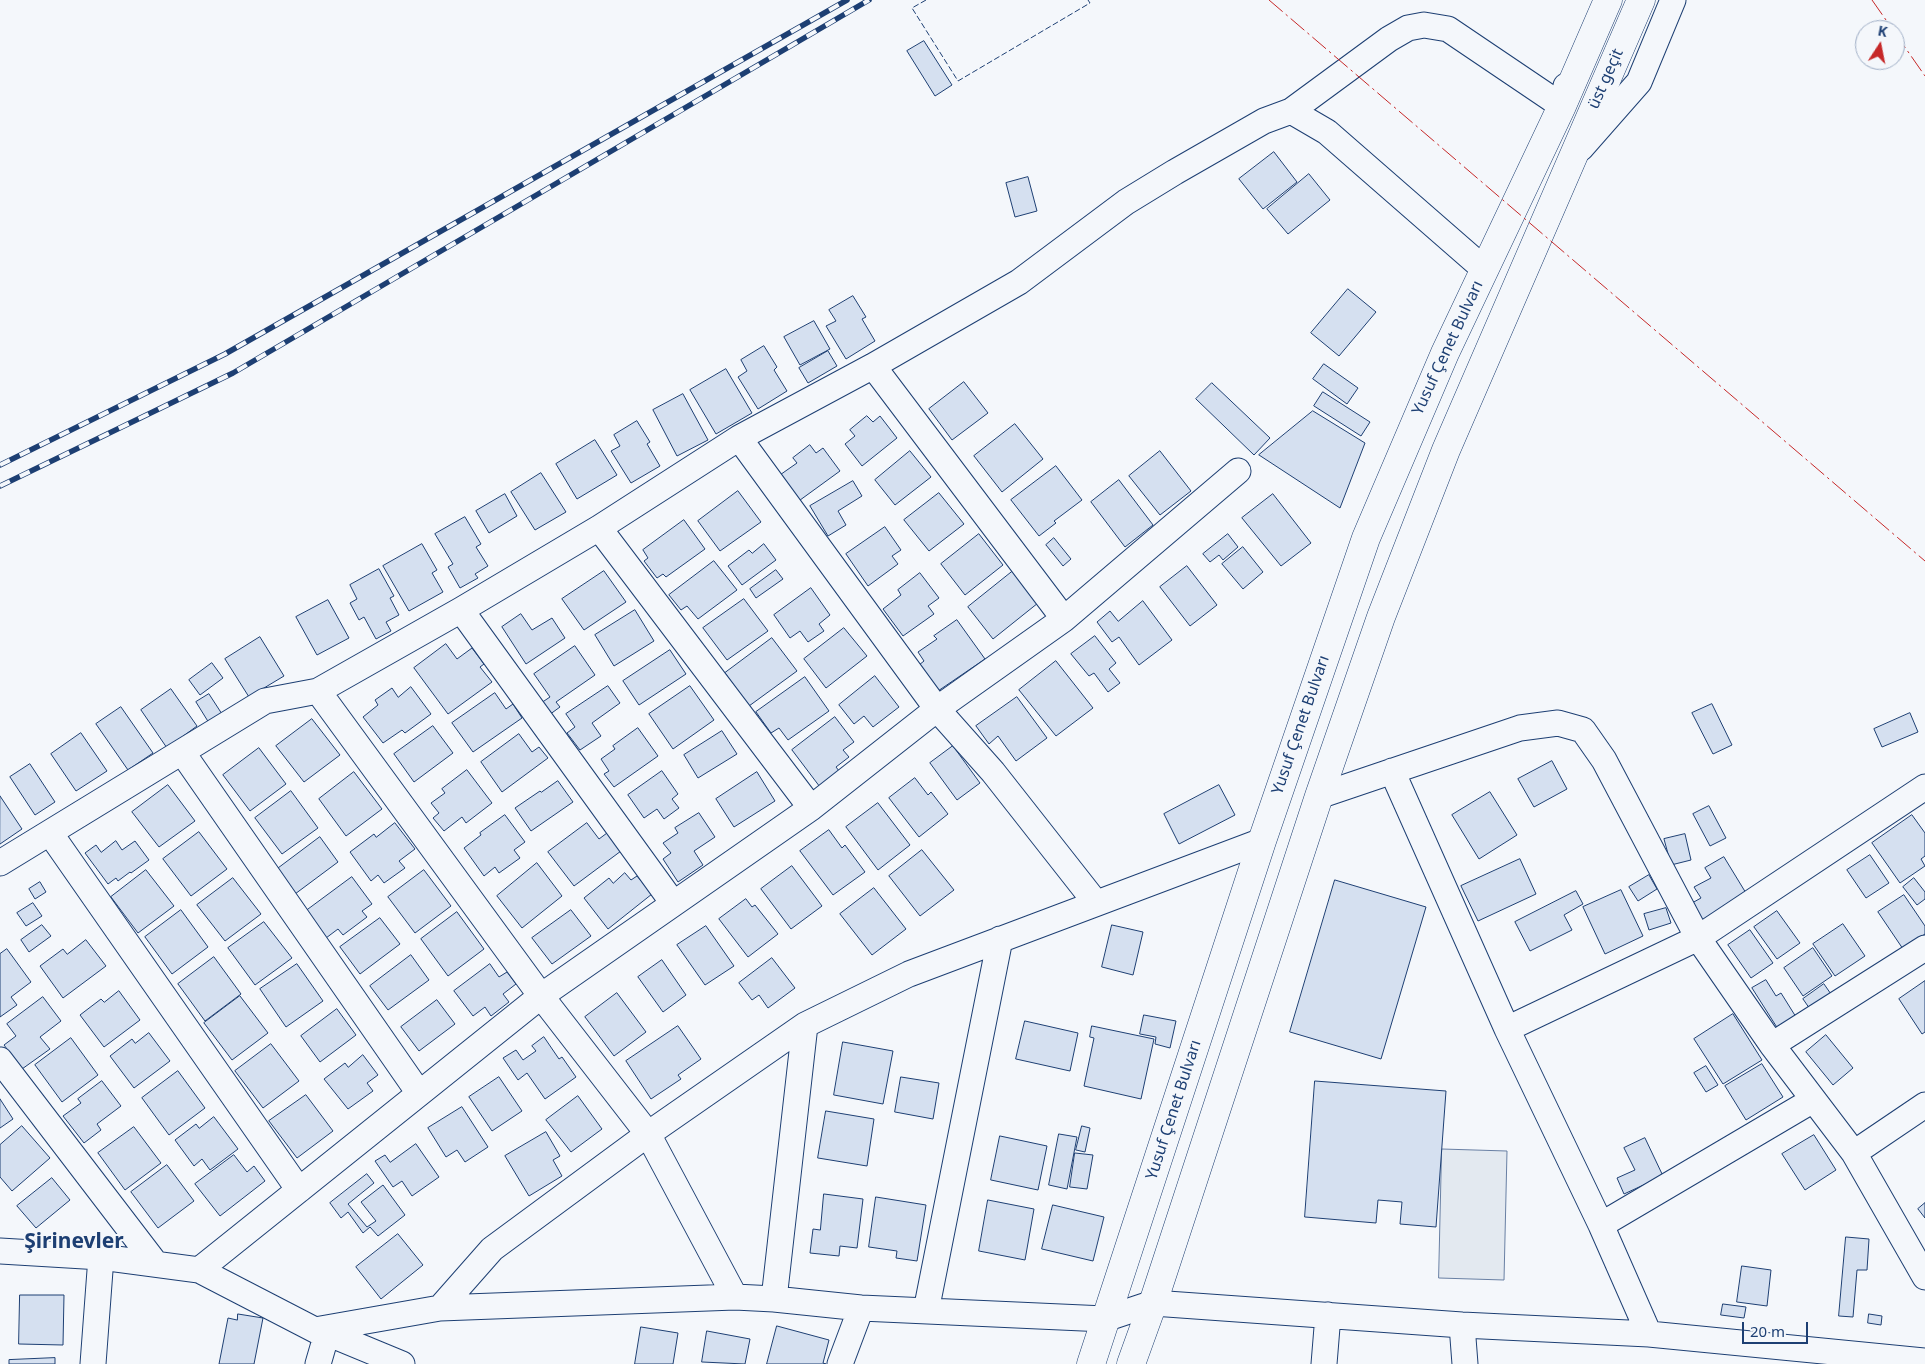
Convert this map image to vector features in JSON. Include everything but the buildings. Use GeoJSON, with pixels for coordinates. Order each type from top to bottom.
{"type":"FeatureCollection","features":[{"type":"Feature","properties":{"kind":"highway","name":"Yusuf Çenet Bulvarı"},"geometry":{"type":"LineString","coordinates":[[1091,1364],[1262,840],[1366,538],[1417,416],[1484,269],[1562,106],[1608,0]]}},
{"type":"Feature","properties":{"kind":"highway","name":"üst geçit"},"geometry":{"type":"LineString","coordinates":[[1571,159],[1641,0]]}},
{"type":"Feature","properties":{"kind":"highway"},"geometry":{"type":"LineString","coordinates":[[1131,1364],[1153,1304],[1319,796],[1381,616],[1420,513],[1571,159]]}},
{"type":"Feature","properties":{"kind":"street"},"geometry":{"type":"LineString","coordinates":[[0,863],[265,701],[318,691],[461,610],[599,528],[739,438],[873,366],[1019,282],[1126,202],[1264,121],[1291,111],[1389,39],[1408,28],[1424,24],[1448,29],[1562,106],[1572,50],[1593,0]]}},
{"type":"Feature","properties":{"kind":"street"},"geometry":{"type":"LineString","coordinates":[[1571,159],[1639,82],[1673,0]]}},
{"type":"Feature","properties":{"kind":"street"},"geometry":{"type":"LineString","coordinates":[[1291,111],[1327,132],[1484,269]]}},
{"type":"Feature","properties":{"kind":"street"},"geometry":{"type":"LineString","coordinates":[[873,366],[1064,619]]}},
{"type":"Feature","properties":{"kind":"street"},"geometry":{"type":"LineString","coordinates":[[739,438],[937,709],[993,772],[1096,903]]}},
{"type":"Feature","properties":{"kind":"street"},"geometry":{"type":"LineString","coordinates":[[199,1270],[541,996],[811,808],[937,709],[1064,619],[1238,470]]}},
{"type":"Feature","properties":{"kind":"street"},"geometry":{"type":"LineString","coordinates":[[599,528],[811,808]]}},
{"type":"Feature","properties":{"kind":"street"},"geometry":{"type":"LineString","coordinates":[[461,610],[673,903]]}},
{"type":"Feature","properties":{"kind":"street"},"geometry":{"type":"LineString","coordinates":[[318,691],[541,996],[648,1134],[735,1297]]}},
{"type":"Feature","properties":{"kind":"street"},"geometry":{"type":"LineString","coordinates":[[1319,796],[1520,728],[1558,723],[1583,730],[1604,760],[1698,938],[1772,1045],[1854,1153],[1924,1275]]}},
{"type":"Feature","properties":{"kind":"street"},"geometry":{"type":"LineString","coordinates":[[182,752],[420,1093]]}},
{"type":"Feature","properties":{"kind":"street"},"geometry":{"type":"LineString","coordinates":[[1392,772],[1507,1029],[1601,1225],[1649,1334]]}},
{"type":"Feature","properties":{"kind":"street"},"geometry":{"type":"LineString","coordinates":[[1507,1029],[1698,938],[1925,787]]}},
{"type":"Feature","properties":{"kind":"street"},"geometry":{"type":"LineString","coordinates":[[50,833],[299,1190]]}},
{"type":"Feature","properties":{"kind":"street"},"geometry":{"type":"LineString","coordinates":[[440,1308],[492,1249],[648,1134],[805,1025],[909,974],[1262,840]]}},
{"type":"Feature","properties":{"kind":"street"},"geometry":{"type":"LineString","coordinates":[[926,1311],[1000,939]]}},
{"type":"Feature","properties":{"kind":"street"},"geometry":{"type":"LineString","coordinates":[[1772,1045],[1925,948]]}},
{"type":"Feature","properties":{"kind":"street"},"geometry":{"type":"LineString","coordinates":[[774,1299],[805,1025]]}},
{"type":"Feature","properties":{"kind":"street"},"geometry":{"type":"LineString","coordinates":[[0,1060],[156,1264]]}},
{"type":"Feature","properties":{"kind":"street"},"geometry":{"type":"LineString","coordinates":[[1601,1225],[1813,1100]]}},
{"type":"Feature","properties":{"kind":"street"},"geometry":{"type":"LineString","coordinates":[[1854,1153],[1925,1105]]}},
{"type":"Feature","properties":{"kind":"street"},"geometry":{"type":"LineString","coordinates":[[0,1251],[101,1257],[199,1270],[321,1331],[402,1364]]}},
{"type":"Feature","properties":{"kind":"street"},"geometry":{"type":"LineString","coordinates":[[93,1364],[101,1257]]}},
{"type":"Feature","properties":{"kind":"street"},"geometry":{"type":"LineString","coordinates":[[321,1331],[440,1308],[735,1297],[862,1308],[1105,1319],[1153,1304],[1649,1334],[1925,1361]]}},
{"type":"Feature","properties":{"kind":"street"},"geometry":{"type":"LineString","coordinates":[[840,1364],[862,1308]]}},
{"type":"Feature","properties":{"kind":"street"},"geometry":{"type":"LineString","coordinates":[[1324,1364],[1328,1315]]}},
{"type":"Feature","properties":{"kind":"street"},"geometry":{"type":"LineString","coordinates":[[1462,1324],[1465,1364]]}},
{"type":"Feature","properties":{"kind":"street"},"geometry":{"type":"LineString","coordinates":[[318,1364],[321,1331]]}},
{"type":"Feature","properties":{"kind":"shaded area"},"geometry":{"type":"Polygon","coordinates":[[[1442,1149],[1507,1151],[1504,1280],[1439,1278],[1442,1149]]]}},
{"type":"Feature","properties":{"kind":"railway"},"geometry":{"type":"LineString","coordinates":[[0,465],[225,354],[847,0]]}},
{"type":"Feature","properties":{"kind":"railway"},"geometry":{"type":"LineString","coordinates":[[0,486],[233,373],[869,0]]}},
{"type":"Feature","properties":{"kind":"fence"},"geometry":{"type":"LineString","coordinates":[[926,0],[912,8],[958,81],[1090,3],[1088,0]]}},
{"type":"Feature","properties":{"kind":"power"},"geometry":{"type":"LineString","coordinates":[[1269,0],[1925,561]]}},
{"type":"Feature","properties":{"kind":"power"},"geometry":{"type":"LineString","coordinates":[[1872,0],[1886,20]]}},
{"type":"Feature","properties":{"kind":"power"},"geometry":{"type":"LineString","coordinates":[[1905,47],[1925,76]]}},
{"type":"Feature","properties":{"kind":"district","name":"Şirinevler"},"geometry":{"type":"Point","coordinates":[74,1242]}}]}
